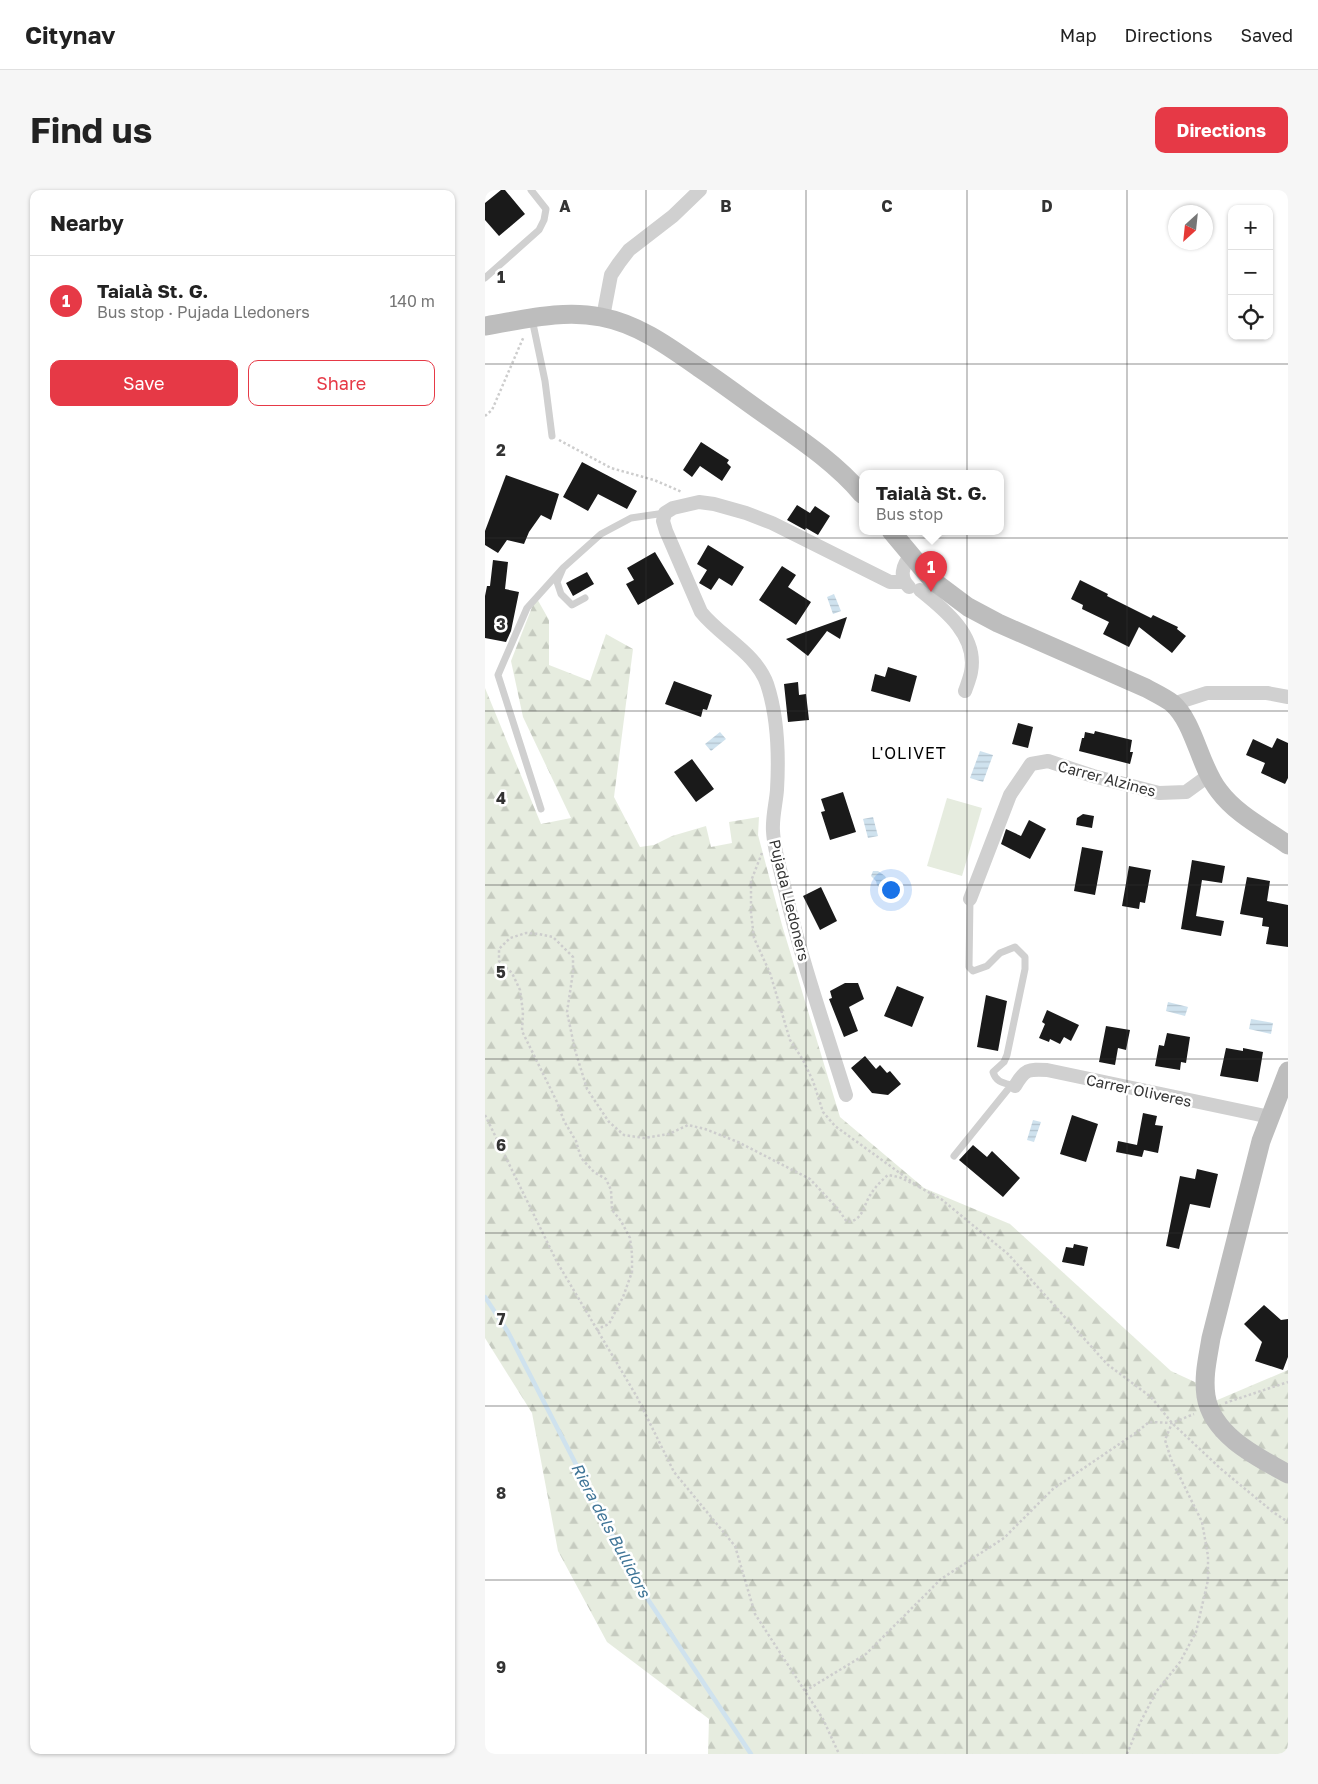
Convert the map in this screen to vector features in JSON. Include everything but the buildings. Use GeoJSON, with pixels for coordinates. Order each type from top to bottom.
{"type":"FeatureCollection","features":[{"type":"Feature","properties":{"kind":"street"},"geometry":{"type":"LineString","coordinates":[[603,317],[611,275],[619,263],[629,250],[673,216],[700,190]]}},
{"type":"Feature","properties":{"kind":"street"},"geometry":{"type":"LineString","coordinates":[[485,326],[557,314],[576,314],[603,317],[630,326],[669,346],[811,448],[835,466],[859,491]]}},
{"type":"Feature","properties":{"kind":"street"},"geometry":{"type":"LineString","coordinates":[[665,512],[673,508],[699,502],[714,504],[772,523],[873,575],[891,582],[904,582]]}},
{"type":"Feature","properties":{"kind":"street","name":"Pujada Lledoners"},"geometry":{"type":"LineString","coordinates":[[665,512],[663,521],[666,532],[701,612],[708,621],[744,652],[766,682],[774,714],[778,767],[773,831],[793,922],[846,1095]]}},
{"type":"Feature","properties":{"kind":"street"},"geometry":{"type":"LineString","coordinates":[[894,535],[911,556],[926,585],[957,623],[968,641],[971,656],[971,672],[965,691]]}},
{"type":"Feature","properties":{"kind":"street"},"geometry":{"type":"LineString","coordinates":[[911,556],[904,565],[903,576],[904,582],[911,588],[926,585],[979,614],[1145,688],[1173,704],[1185,720],[1208,776],[1230,805],[1288,845]]}},
{"type":"Feature","properties":{"kind":"street"},"geometry":{"type":"LineString","coordinates":[[1173,704],[1207,693],[1267,693],[1288,697]]}},
{"type":"Feature","properties":{"kind":"street","name":"Carrer Alzines"},"geometry":{"type":"LineString","coordinates":[[969,899],[1010,796],[1031,764],[1048,761],[1093,776],[1159,793],[1186,792],[1208,776]]}},
{"type":"Feature","properties":{"kind":"street","name":"Carrer Oliveres"},"geometry":{"type":"LineString","coordinates":[[1015,1086],[1022,1074],[1027,1070],[1047,1070],[1270,1117]]}},
{"type":"Feature","properties":{"kind":"street"},"geometry":{"type":"LineString","coordinates":[[1288,1071],[1261,1141],[1211,1338],[1205,1381],[1206,1396],[1210,1408],[1222,1428],[1265,1462],[1288,1474]]}},
{"type":"Feature","properties":{"kind":"lane"},"geometry":{"type":"LineString","coordinates":[[485,278],[539,230],[544,220],[546,209],[531,190]]}},
{"type":"Feature","properties":{"kind":"lane"},"geometry":{"type":"LineString","coordinates":[[532,318],[545,381],[552,436]]}},
{"type":"Feature","properties":{"kind":"lane"},"geometry":{"type":"LineString","coordinates":[[541,809],[498,676],[527,608],[563,568],[601,534],[631,518],[665,512]]}},
{"type":"Feature","properties":{"kind":"lane"},"geometry":{"type":"LineString","coordinates":[[563,568],[557,582],[561,594],[572,605],[585,598]]}},
{"type":"Feature","properties":{"kind":"lane"},"geometry":{"type":"LineString","coordinates":[[969,899],[969,967],[973,970],[987,966],[1000,953],[1015,947],[1025,957],[1025,969],[1007,1056],[1004,1062],[993,1072],[998,1081],[1015,1086]]}},
{"type":"Feature","properties":{"kind":"lane"},"geometry":{"type":"LineString","coordinates":[[954,1156],[1009,1088],[1015,1086]]}},
{"type":"Feature","properties":{"kind":"path"},"geometry":{"type":"LineString","coordinates":[[485,416],[492,410],[532,318]]}},
{"type":"Feature","properties":{"kind":"path"},"geometry":{"type":"LineString","coordinates":[[552,436],[611,468],[654,480],[682,492],[699,502]]}},
{"type":"Feature","properties":{"kind":"path"},"geometry":{"type":"LineString","coordinates":[[773,831],[751,881],[751,913],[754,938],[769,973],[790,1040],[803,1060],[813,1081],[823,1112],[835,1126],[920,1188]]}},
{"type":"Feature","properties":{"kind":"path"},"geometry":{"type":"LineString","coordinates":[[597,1331],[602,1326],[609,1324],[623,1297],[632,1272],[630,1238],[621,1221],[612,1210],[611,1190],[605,1179],[594,1172],[581,1158],[576,1140],[564,1121],[522,1031],[523,1012],[519,990],[512,973],[499,961],[499,949],[510,938],[526,933],[553,937],[573,957],[573,972],[567,1012],[575,1050],[587,1089],[609,1122],[623,1135],[644,1138],[669,1134],[688,1125],[705,1129],[739,1142],[810,1179],[838,1209],[847,1222],[854,1222],[860,1216],[869,1196],[888,1175],[899,1177],[920,1188],[947,1204],[1009,1254],[1107,1364],[1151,1397],[1171,1423],[1221,1469],[1288,1522]]}},
{"type":"Feature","properties":{"kind":"path"},"geometry":{"type":"LineString","coordinates":[[485,1115],[557,1262],[637,1397],[674,1472],[735,1546],[755,1614],[823,1719],[839,1754]]}},
{"type":"Feature","properties":{"kind":"path"},"geometry":{"type":"LineString","coordinates":[[805,1691],[866,1654],[941,1578],[1004,1538],[1053,1489],[1149,1422],[1171,1423],[1288,1382]]}},
{"type":"Feature","properties":{"kind":"path"},"geometry":{"type":"LineString","coordinates":[[1127,1754],[1156,1692],[1180,1662],[1196,1632],[1208,1580],[1208,1556],[1202,1522],[1178,1474],[1165,1440],[1171,1423]]}},
{"type":"Feature","properties":{"kind":"green space"},"geometry":{"type":"Polygon","coordinates":[[[536,597],[549,620],[549,665],[590,681],[606,634],[633,649],[614,797],[640,847],[654,845],[672,836],[706,826],[711,847],[732,843],[729,822],[759,817],[758,835],[782,925],[840,1117],[924,1188],[1010,1224],[1171,1371],[1197,1383],[1208,1404],[1288,1370],[1288,1754],[708,1754],[709,1719],[607,1642],[558,1551],[532,1413],[485,1338],[485,688],[541,824],[571,818],[523,717],[511,661],[536,597]]]}},
{"type":"Feature","properties":{"kind":"green space"},"geometry":{"type":"Polygon","coordinates":[[[947,798],[982,808],[962,876],[927,866],[947,798]]]}},
{"type":"Feature","properties":{"kind":"water"},"geometry":{"type":"Polygon","coordinates":[[[834,594],[841,611],[833,614],[827,597],[834,594]]]}},
{"type":"Feature","properties":{"kind":"water"},"geometry":{"type":"Polygon","coordinates":[[[720,732],[726,739],[711,751],[705,744],[720,732]]]}},
{"type":"Feature","properties":{"kind":"water"},"geometry":{"type":"Polygon","coordinates":[[[980,751],[993,755],[983,782],[970,778],[980,751]]]}},
{"type":"Feature","properties":{"kind":"water"},"geometry":{"type":"Polygon","coordinates":[[[873,817],[878,836],[868,838],[863,819],[873,817]]]}},
{"type":"Feature","properties":{"kind":"water"},"geometry":{"type":"Polygon","coordinates":[[[873,871],[878,871],[885,876],[888,882],[885,889],[882,890],[871,876],[873,871]]]}},
{"type":"Feature","properties":{"kind":"water"},"geometry":{"type":"Polygon","coordinates":[[[1168,1002],[1188,1007],[1185,1016],[1166,1011],[1168,1002]]]}},
{"type":"Feature","properties":{"kind":"water"},"geometry":{"type":"Polygon","coordinates":[[[1251,1019],[1273,1023],[1271,1034],[1249,1029],[1251,1019]]]}},
{"type":"Feature","properties":{"kind":"water"},"geometry":{"type":"Polygon","coordinates":[[[1033,1120],[1041,1122],[1034,1142],[1027,1140],[1033,1120]]]}},
{"type":"Feature","properties":{"kind":"waterway","name":"Riera dels Bullidors"},"geometry":{"type":"LineString","coordinates":[[485,1297],[508,1332],[637,1583],[751,1754]]}},
{"type":"Feature","properties":{"kind":"place","name":"Taialà St. G."},"geometry":{"type":"Point","coordinates":[931,592]}},
{"type":"Feature","properties":{"kind":"district","name":"L'OLIVET"},"geometry":{"type":"Point","coordinates":[909,753]}}]}
